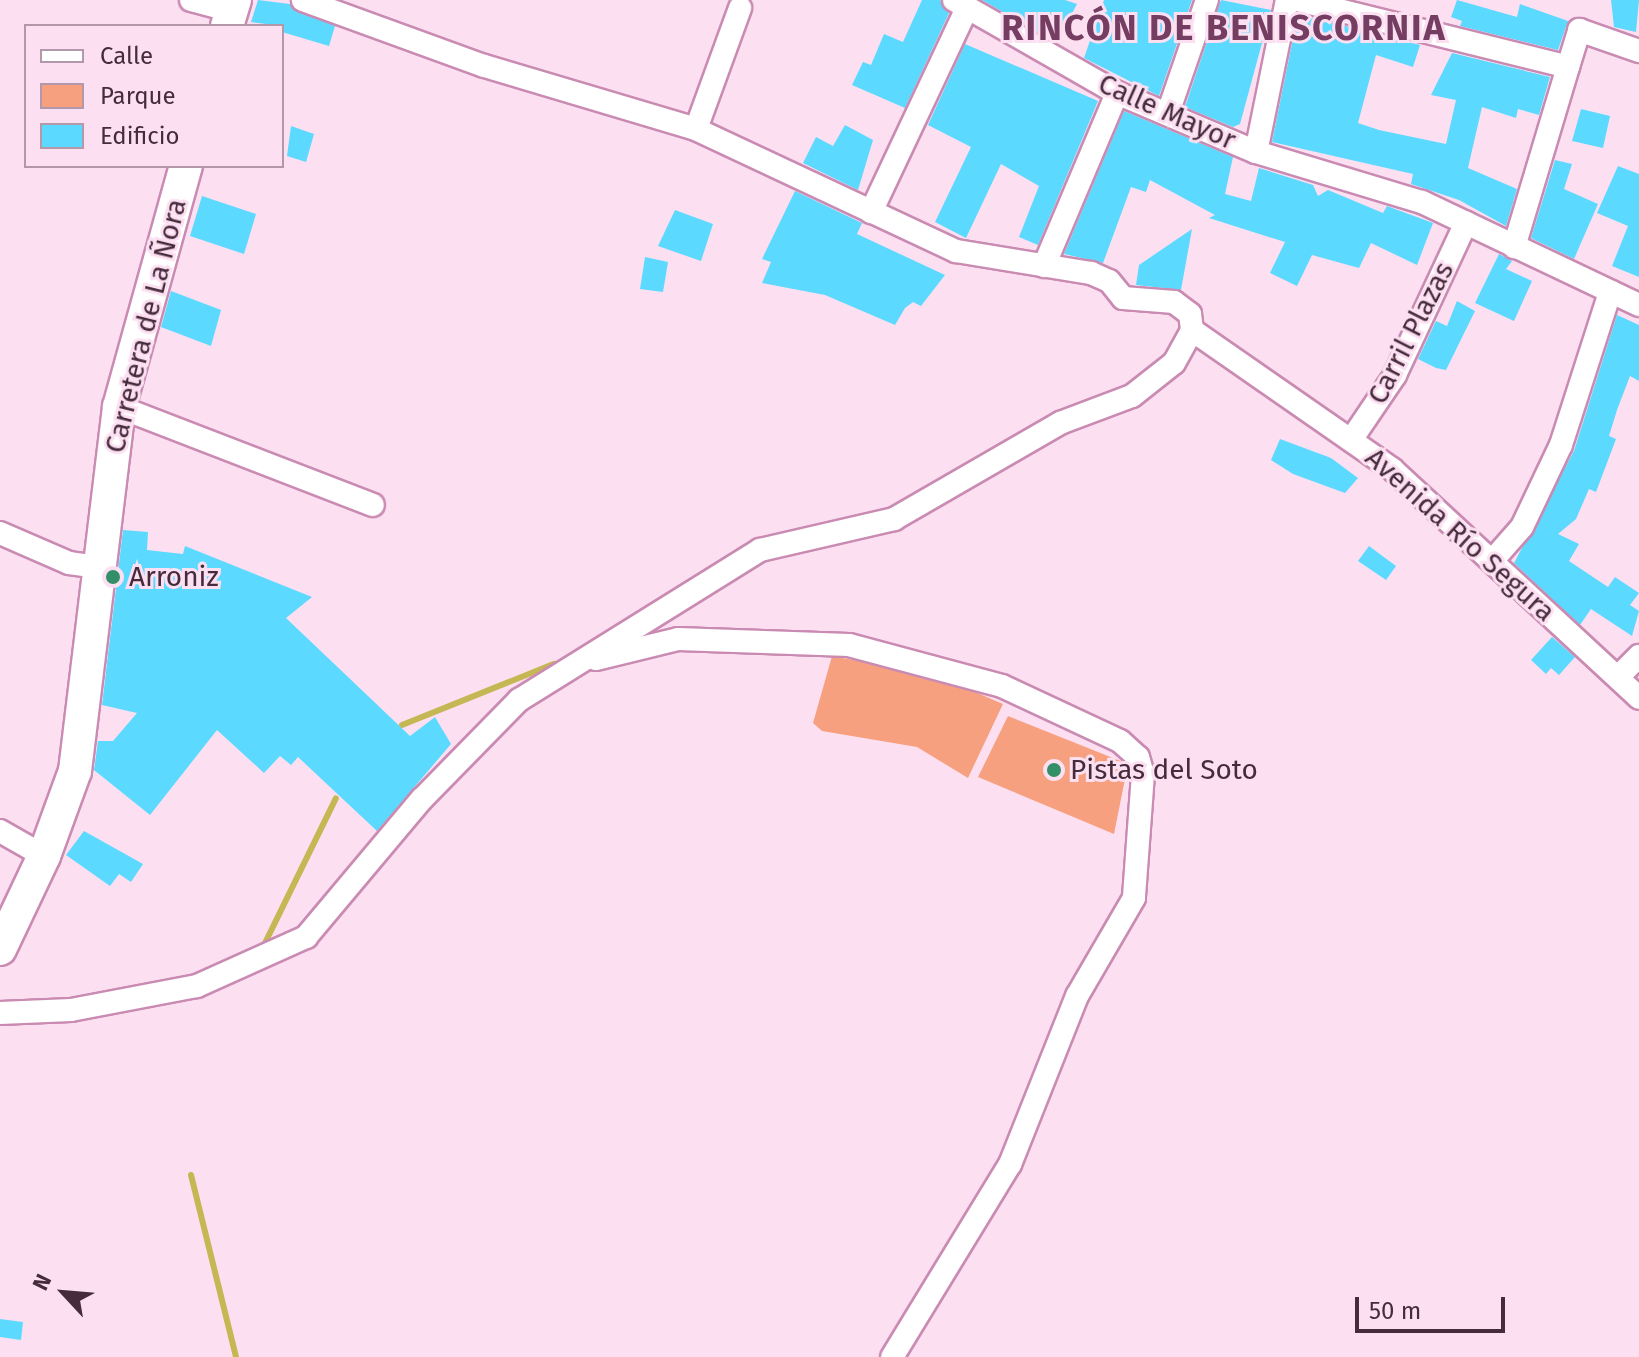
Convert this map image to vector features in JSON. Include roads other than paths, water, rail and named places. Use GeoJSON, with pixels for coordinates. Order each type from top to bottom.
{"type":"FeatureCollection","features":[{"type":"Feature","properties":{"kind":"main road","name":"Carretera de La Ñora"},"geometry":{"type":"LineString","coordinates":[[0,949],[44,856],[75,771],[103,568],[119,407],[185,168]]}},
{"type":"Feature","properties":{"kind":"street"},"geometry":{"type":"LineString","coordinates":[[191,0],[231,12]]}},
{"type":"Feature","properties":{"kind":"street"},"geometry":{"type":"LineString","coordinates":[[303,0],[484,66],[696,129],[956,251],[1044,266],[1117,93]]}},
{"type":"Feature","properties":{"kind":"street"},"geometry":{"type":"LineString","coordinates":[[1168,113],[1207,0]]}},
{"type":"Feature","properties":{"kind":"street"},"geometry":{"type":"LineString","coordinates":[[1256,152],[1287,0]]}},
{"type":"Feature","properties":{"kind":"street"},"geometry":{"type":"LineString","coordinates":[[1298,0],[1568,67]]}},
{"type":"Feature","properties":{"kind":"street"},"geometry":{"type":"LineString","coordinates":[[871,212],[960,5]]}},
{"type":"Feature","properties":{"kind":"street","name":"Calle Mayor"},"geometry":{"type":"LineString","coordinates":[[960,5],[1117,93],[1256,152],[1422,202],[1639,305]]}},
{"type":"Feature","properties":{"kind":"street"},"geometry":{"type":"LineString","coordinates":[[696,129],[740,8]]}},
{"type":"Feature","properties":{"kind":"street"},"geometry":{"type":"LineString","coordinates":[[1514,247],[1579,30],[1639,51]]}},
{"type":"Feature","properties":{"kind":"street","name":"Carril Plazas"},"geometry":{"type":"LineString","coordinates":[[1351,440],[1395,375],[1466,223]]}},
{"type":"Feature","properties":{"kind":"street","name":"Avenida Río Segura"},"geometry":{"type":"LineString","coordinates":[[1044,266],[1101,276],[1123,298],[1185,306],[1192,330],[1351,440],[1492,561],[1639,698]]}},
{"type":"Feature","properties":{"kind":"street"},"geometry":{"type":"LineString","coordinates":[[1492,561],[1522,527],[1561,445],[1610,292]]}},
{"type":"Feature","properties":{"kind":"street"},"geometry":{"type":"LineString","coordinates":[[0,1013],[71,1010],[197,986],[306,937],[422,799],[519,700],[760,550],[894,519],[1060,423],[1132,396],[1174,363],[1192,330]]}},
{"type":"Feature","properties":{"kind":"street"},"geometry":{"type":"LineString","coordinates":[[119,407],[373,505]]}},
{"type":"Feature","properties":{"kind":"street"},"geometry":{"type":"LineString","coordinates":[[0,533],[69,563],[103,568]]}},
{"type":"Feature","properties":{"kind":"street"},"geometry":{"type":"LineString","coordinates":[[577,664],[678,639],[849,645],[1002,686],[1120,741],[1138,757],[1143,774],[1134,898],[1077,996],[1010,1164],[892,1357]]}},
{"type":"Feature","properties":{"kind":"street"},"geometry":{"type":"LineString","coordinates":[[1618,677],[1639,656]]}},
{"type":"Feature","properties":{"kind":"street"},"geometry":{"type":"LineString","coordinates":[[0,831],[44,856]]}},
{"type":"Feature","properties":{"kind":"waterway"},"geometry":{"type":"LineString","coordinates":[[402,725],[554,664]]}},
{"type":"Feature","properties":{"kind":"waterway"},"geometry":{"type":"LineString","coordinates":[[265,943],[336,798]]}},
{"type":"Feature","properties":{"kind":"waterway"},"geometry":{"type":"LineString","coordinates":[[191,1175],[236,1357]]}},
{"type":"Feature","properties":{"kind":"place","name":"Arroniz"},"geometry":{"type":"Point","coordinates":[113,577]}},
{"type":"Feature","properties":{"kind":"place","name":"Pistas del Soto"},"geometry":{"type":"Point","coordinates":[1054,770]}},
{"type":"Feature","properties":{"kind":"district","name":"RINCÓN DE BENISCORNIA"},"geometry":{"type":"Point","coordinates":[1224,29]}}]}
